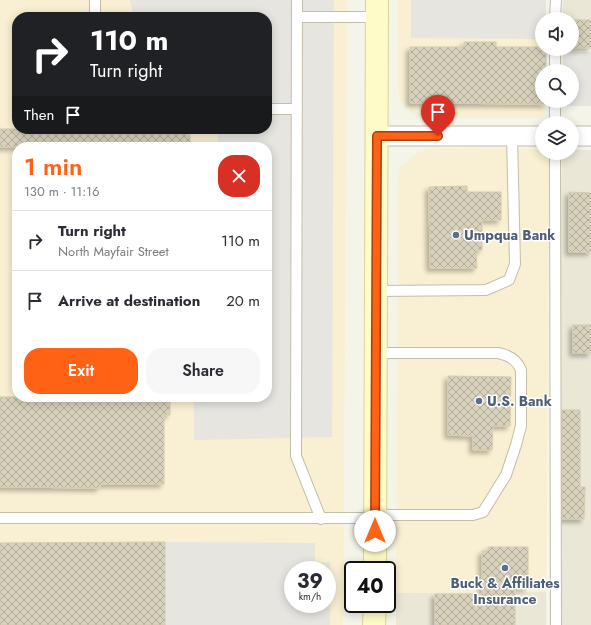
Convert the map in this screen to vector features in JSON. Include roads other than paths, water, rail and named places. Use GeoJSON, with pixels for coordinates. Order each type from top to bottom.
{"type":"FeatureCollection","features":[{"type":"Feature","properties":{"kind":"street"},"geometry":{"type":"LineString","coordinates":[[375,561],[378,9]]}},
{"type":"Feature","properties":{"kind":"street"},"geometry":{"type":"LineString","coordinates":[[377,136],[535,136]]}},
{"type":"Feature","properties":{"kind":"street"},"geometry":{"type":"LineString","coordinates":[[579,136],[591,136]]}},
{"type":"Feature","properties":{"kind":"street"},"geometry":{"type":"LineString","coordinates":[[374,625],[375,613]]}},
{"type":"Feature","properties":{"kind":"lane"},"geometry":{"type":"LineString","coordinates":[[95,0],[95,12]]}},
{"type":"Feature","properties":{"kind":"lane"},"geometry":{"type":"LineString","coordinates":[[298,0],[296,456],[320,518]]}},
{"type":"Feature","properties":{"kind":"lane"},"geometry":{"type":"LineString","coordinates":[[555,12],[556,0]]}},
{"type":"Feature","properties":{"kind":"lane"},"geometry":{"type":"LineString","coordinates":[[298,17],[378,9]]}},
{"type":"Feature","properties":{"kind":"lane"},"geometry":{"type":"LineString","coordinates":[[272,109],[297,109]]}},
{"type":"Feature","properties":{"kind":"lane"},"geometry":{"type":"LineString","coordinates":[[377,291],[486,290],[509,280],[515,264],[512,136]]}},
{"type":"Feature","properties":{"kind":"lane"},"geometry":{"type":"LineString","coordinates":[[555,160],[556,625]]}},
{"type":"Feature","properties":{"kind":"lane"},"geometry":{"type":"LineString","coordinates":[[0,518],[320,518],[474,515],[483,512],[506,474],[522,426],[521,370],[519,363],[506,354],[498,353],[376,353]]}},
{"type":"Feature","properties":{"kind":"place","name":"Umpqua Bank"},"geometry":{"type":"Point","coordinates":[456,235]}},
{"type":"Feature","properties":{"kind":"place","name":"U.S. Bank"},"geometry":{"type":"Point","coordinates":[479,401]}},
{"type":"Feature","properties":{"kind":"place","name":"Buck & Affiliates Insurance"},"geometry":{"type":"Point","coordinates":[505,568]}}]}
